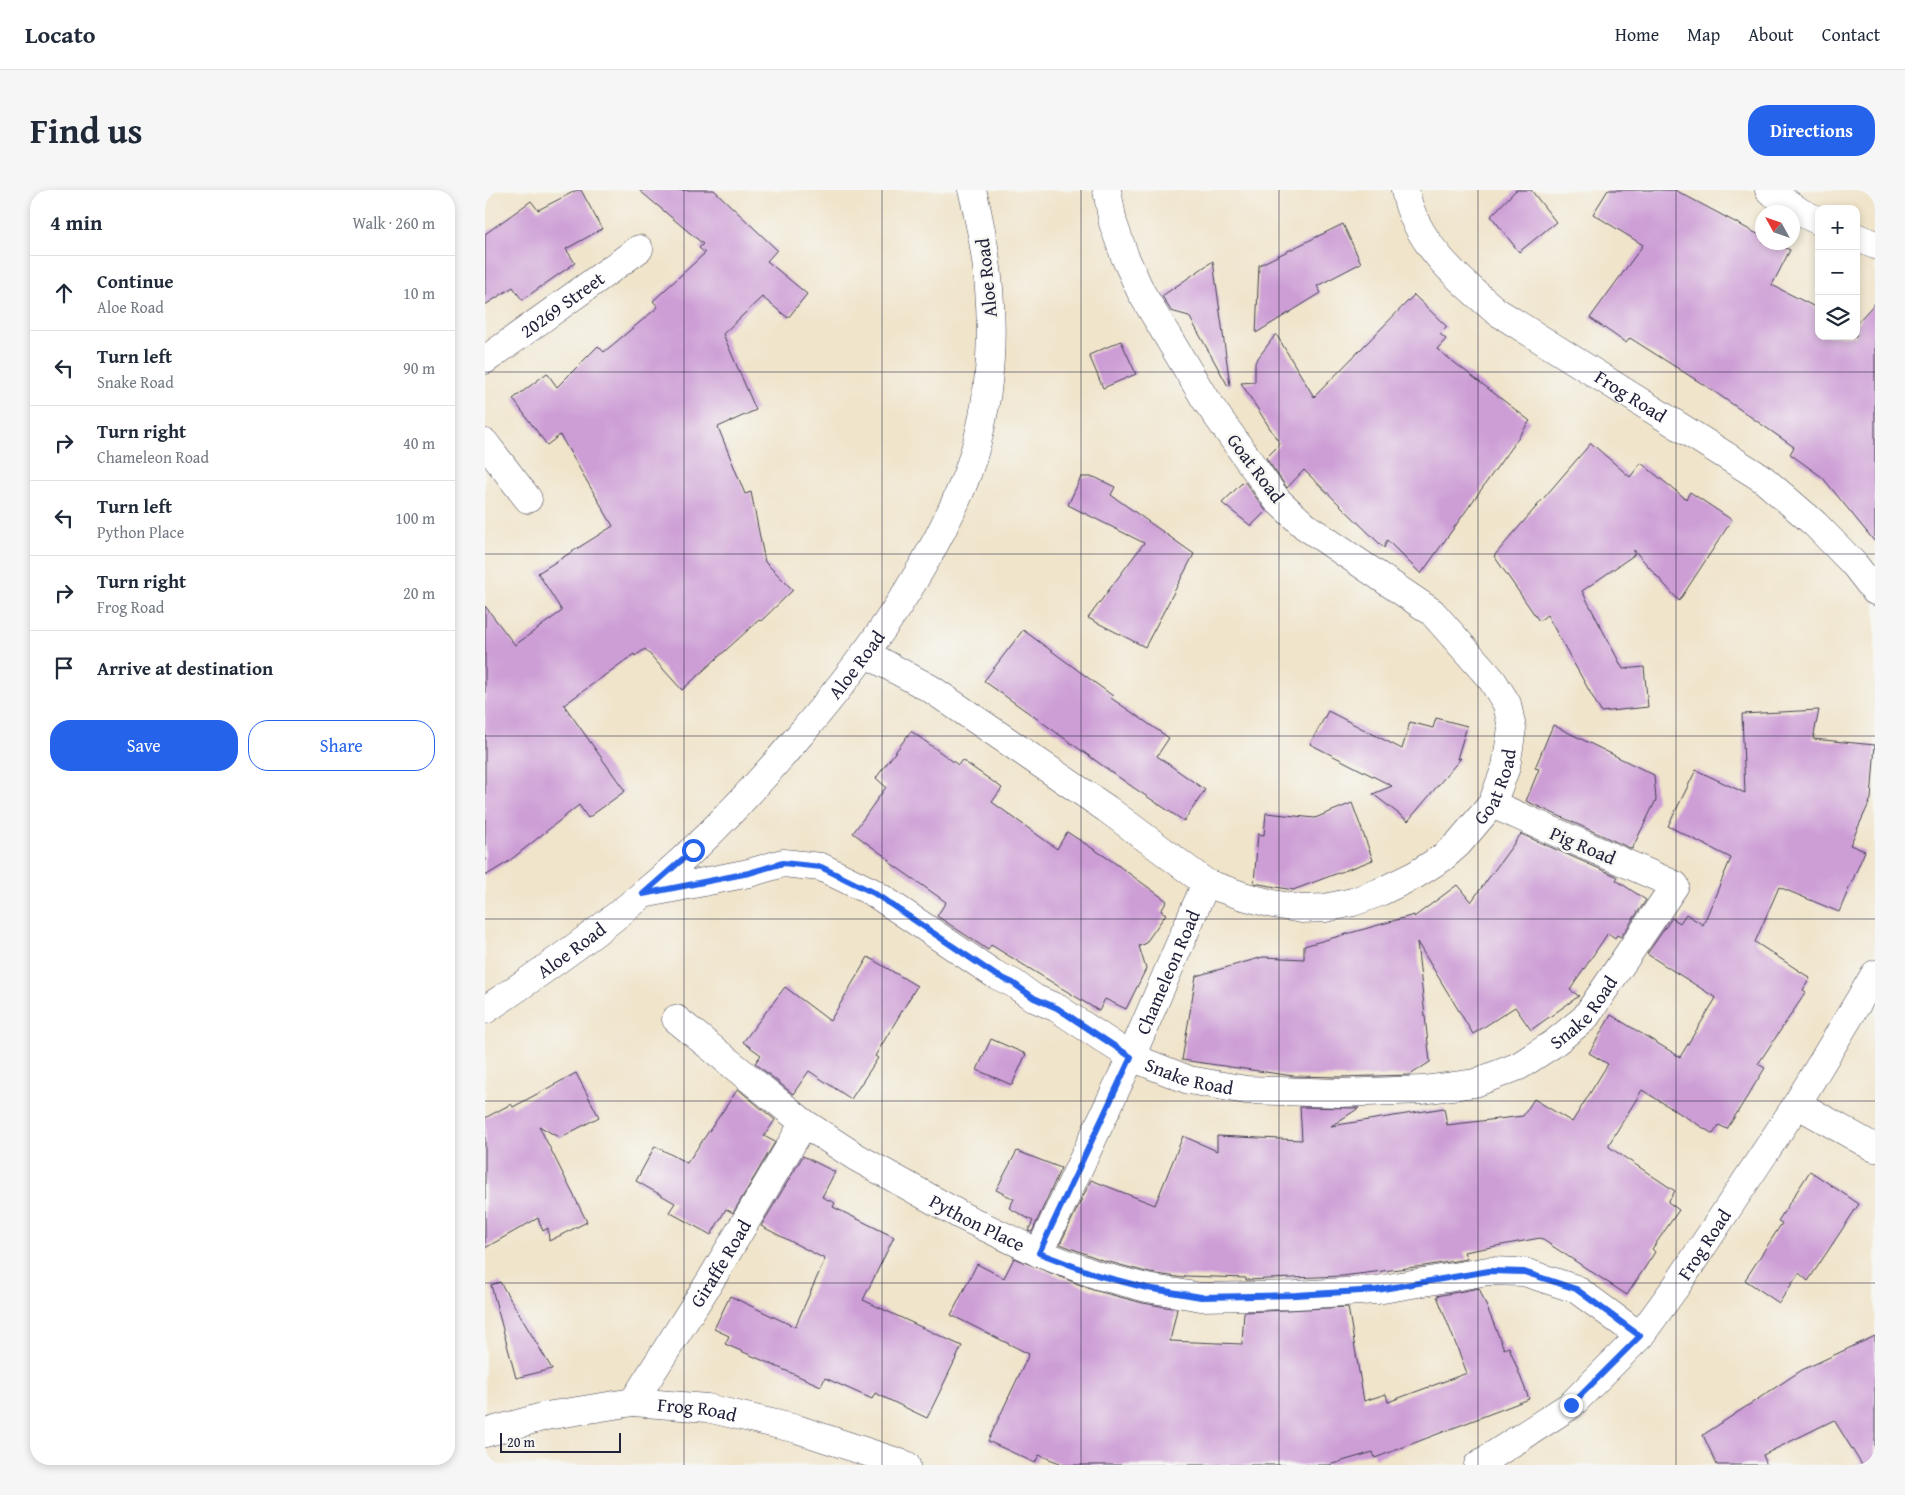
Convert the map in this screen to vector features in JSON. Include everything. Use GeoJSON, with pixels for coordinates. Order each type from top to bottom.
{"type":"FeatureCollection","features":[{"type":"Feature","properties":{"kind":"street","name":"Aloe Road"},"geometry":{"type":"LineString","coordinates":[[485,1010],[589,937],[643,894],[693,850],[760,782],[838,690],[893,614],[937,539],[963,486],[979,432],[987,378],[991,318],[986,257],[972,190]]}},
{"type":"Feature","properties":{"kind":"street","name":"Goat Road"},"geometry":{"type":"LineString","coordinates":[[865,653],[931,689],[1107,810],[1206,882],[1243,896],[1302,909],[1325,908],[1353,902],[1415,875],[1442,858],[1458,844],[1492,804],[1506,767],[1512,728],[1507,704],[1473,658],[1431,612],[1305,526],[1277,500],[1205,399],[1141,292],[1125,257],[1113,223],[1107,190]]}},
{"type":"Feature","properties":{"kind":"street","name":"Frog Road"},"geometry":{"type":"LineString","coordinates":[[1405,190],[1407,202],[1430,245],[1461,281],[1496,311],[1763,479],[1841,551],[1875,591]]}},
{"type":"Feature","properties":{"kind":"street"},"geometry":{"type":"LineString","coordinates":[[1769,190],[1800,212],[1815,219]]}},
{"type":"Feature","properties":{"kind":"street"},"geometry":{"type":"LineString","coordinates":[[1860,239],[1875,246]]}},
{"type":"Feature","properties":{"kind":"street","name":"20269 Street"},"geometry":{"type":"LineString","coordinates":[[485,360],[639,249]]}},
{"type":"Feature","properties":{"kind":"street"},"geometry":{"type":"LineString","coordinates":[[485,443],[528,499]]}},
{"type":"Feature","properties":{"kind":"street","name":"Pig Road"},"geometry":{"type":"LineString","coordinates":[[1492,804],[1675,885]]}},
{"type":"Feature","properties":{"kind":"street","name":"Snake Road"},"geometry":{"type":"LineString","coordinates":[[643,894],[749,873],[783,863],[821,867],[874,893],[994,974],[1013,983],[1034,998],[1057,1008],[1131,1057],[1189,1080],[1246,1090],[1349,1093],[1423,1090],[1475,1083],[1519,1066],[1553,1044],[1585,1018],[1675,885]]}},
{"type":"Feature","properties":{"kind":"street","name":"Chameleon Road"},"geometry":{"type":"LineString","coordinates":[[1039,1253],[1131,1057],[1206,882]]}},
{"type":"Feature","properties":{"kind":"street","name":"Frog Road"},"geometry":{"type":"LineString","coordinates":[[1478,1465],[1571,1405],[1640,1336],[1797,1104],[1875,974]]}},
{"type":"Feature","properties":{"kind":"street","name":"Python Place"},"geometry":{"type":"LineString","coordinates":[[676,1019],[804,1123],[919,1194],[1039,1253],[1097,1275],[1147,1288],[1201,1297],[1296,1295],[1377,1290],[1489,1271],[1524,1272],[1576,1289],[1640,1336]]}},
{"type":"Feature","properties":{"kind":"street"},"geometry":{"type":"LineString","coordinates":[[1797,1104],[1875,1148]]}},
{"type":"Feature","properties":{"kind":"street","name":"Giraffe Road"},"geometry":{"type":"LineString","coordinates":[[633,1402],[712,1278],[804,1123]]}},
{"type":"Feature","properties":{"kind":"street","name":"Frog Road"},"geometry":{"type":"LineString","coordinates":[[485,1433],[546,1416],[633,1402],[707,1408],[725,1412],[797,1429],[906,1465]]}},
{"type":"Feature","properties":{"kind":"building"},"geometry":{"type":"Polygon","coordinates":[[[577,190],[581,190],[602,229],[566,249],[575,263],[522,300],[513,287],[485,305],[485,234],[531,201],[538,210],[577,190]]]}},
{"type":"Feature","properties":{"kind":"building"},"geometry":{"type":"Polygon","coordinates":[[[639,190],[714,190],[777,250],[767,261],[807,294],[788,318],[762,297],[723,334],[756,410],[718,427],[745,494],[751,492],[765,562],[793,590],[761,621],[759,620],[682,690],[645,649],[635,656],[634,654],[564,705],[625,791],[588,818],[579,805],[508,862],[485,876],[485,606],[515,645],[562,611],[538,573],[613,526],[560,435],[547,445],[513,399],[547,373],[557,387],[598,346],[604,352],[658,307],[653,301],[705,253],[699,248],[703,244],[639,190]]]}},
{"type":"Feature","properties":{"kind":"building"},"geometry":{"type":"Polygon","coordinates":[[[1516,190],[1531,190],[1556,222],[1519,252],[1491,216],[1516,190]]]}},
{"type":"Feature","properties":{"kind":"building"},"geometry":{"type":"Polygon","coordinates":[[[1608,190],[1675,190],[1755,233],[1755,250],[1790,250],[1772,285],[1815,307],[1815,340],[1860,340],[1860,320],[1875,303],[1875,542],[1822,477],[1790,454],[1794,447],[1712,390],[1630,338],[1626,343],[1590,318],[1643,245],[1593,214],[1608,190]]]}},
{"type":"Feature","properties":{"kind":"building"},"geometry":{"type":"Polygon","coordinates":[[[1343,224],[1361,263],[1317,286],[1321,293],[1256,333],[1259,265],[1343,224]]]}},
{"type":"Feature","properties":{"kind":"building"},"geometry":{"type":"Polygon","coordinates":[[[1213,261],[1230,385],[1228,386],[1189,316],[1171,311],[1162,296],[1213,261]]]}},
{"type":"Feature","properties":{"kind":"building"},"geometry":{"type":"Polygon","coordinates":[[[1414,295],[1447,327],[1440,334],[1446,339],[1437,349],[1530,421],[1421,574],[1387,540],[1384,548],[1304,470],[1287,488],[1266,458],[1280,444],[1241,383],[1255,382],[1255,362],[1276,334],[1314,397],[1414,295]]]}},
{"type":"Feature","properties":{"kind":"building"},"geometry":{"type":"Polygon","coordinates":[[[1121,341],[1136,374],[1103,388],[1089,355],[1121,341]]]}},
{"type":"Feature","properties":{"kind":"building"},"geometry":{"type":"Polygon","coordinates":[[[1591,443],[1630,477],[1641,463],[1686,499],[1690,492],[1732,520],[1679,601],[1634,550],[1634,555],[1582,591],[1623,669],[1644,667],[1648,707],[1601,712],[1547,615],[1539,621],[1494,556],[1591,443]]]}},
{"type":"Feature","properties":{"kind":"building"},"geometry":{"type":"Polygon","coordinates":[[[1081,477],[1094,477],[1115,487],[1111,495],[1194,554],[1145,647],[1088,618],[1144,543],[1068,505],[1081,477]]]}},
{"type":"Feature","properties":{"kind":"building"},"geometry":{"type":"Polygon","coordinates":[[[1244,481],[1266,511],[1251,526],[1222,503],[1244,481]]]}},
{"type":"Feature","properties":{"kind":"building"},"geometry":{"type":"Polygon","coordinates":[[[1023,630],[1113,696],[1111,698],[1169,738],[1157,756],[1205,790],[1184,821],[1134,788],[984,681],[1023,630]]]}},
{"type":"Feature","properties":{"kind":"building"},"geometry":{"type":"Polygon","coordinates":[[[1819,710],[1813,739],[1875,745],[1871,799],[1850,845],[1865,851],[1839,912],[1779,887],[1755,942],[1810,978],[1803,990],[1806,992],[1758,1064],[1765,1068],[1727,1129],[1719,1125],[1713,1134],[1642,1090],[1609,1144],[1609,1147],[1675,1191],[1668,1202],[1679,1210],[1652,1249],[1655,1252],[1627,1295],[1540,1238],[1464,1252],[1467,1259],[1424,1266],[1342,1276],[1246,1280],[1246,1278],[1185,1276],[1184,1278],[1150,1273],[1102,1260],[1060,1244],[1091,1180],[1155,1205],[1183,1136],[1217,1151],[1217,1136],[1302,1140],[1300,1107],[1359,1108],[1331,1126],[1444,1108],[1447,1125],[1523,1116],[1534,1099],[1572,1122],[1608,1064],[1589,1053],[1611,1015],[1680,1057],[1716,998],[1647,954],[1672,918],[1680,923],[1686,914],[1703,925],[1731,858],[1668,826],[1696,770],[1745,793],[1742,714],[1819,710]]]}},
{"type":"Feature","properties":{"kind":"building"},"geometry":{"type":"Polygon","coordinates":[[[1328,711],[1402,749],[1410,722],[1433,728],[1436,718],[1467,726],[1457,759],[1461,758],[1408,821],[1373,794],[1392,786],[1310,744],[1328,711]]]}},
{"type":"Feature","properties":{"kind":"building"},"geometry":{"type":"Polygon","coordinates":[[[1553,725],[1654,775],[1656,800],[1632,849],[1526,801],[1539,769],[1535,768],[1553,725]]]}},
{"type":"Feature","properties":{"kind":"building"},"geometry":{"type":"Polygon","coordinates":[[[911,731],[958,765],[962,760],[1002,788],[992,802],[1057,849],[1067,832],[1112,861],[1167,901],[1161,911],[1166,914],[1145,944],[1139,946],[1146,969],[1126,1009],[1105,999],[1099,1011],[991,945],[988,950],[937,916],[946,902],[889,862],[890,860],[853,833],[886,787],[876,778],[911,731]]]}},
{"type":"Feature","properties":{"kind":"building"},"geometry":{"type":"Polygon","coordinates":[[[1352,803],[1373,860],[1293,890],[1254,883],[1258,834],[1264,835],[1266,813],[1315,818],[1352,803]]]}},
{"type":"Feature","properties":{"kind":"building"},"geometry":{"type":"Polygon","coordinates":[[[1521,834],[1618,877],[1616,880],[1646,900],[1621,937],[1617,935],[1615,938],[1608,933],[1570,990],[1579,996],[1531,1030],[1515,1007],[1473,1034],[1417,942],[1430,1062],[1410,1075],[1293,1076],[1182,1060],[1196,976],[1263,957],[1304,959],[1304,946],[1414,915],[1414,917],[1457,885],[1471,902],[1521,834]]]}},
{"type":"Feature","properties":{"kind":"building"},"geometry":{"type":"Polygon","coordinates":[[[868,957],[917,986],[875,1056],[878,1058],[851,1099],[809,1071],[793,1094],[755,1063],[761,1055],[743,1042],[785,987],[830,1021],[868,957]]]}},
{"type":"Feature","properties":{"kind":"building"},"geometry":{"type":"Polygon","coordinates":[[[991,1039],[1026,1054],[1012,1085],[977,1070],[991,1039]]]}},
{"type":"Feature","properties":{"kind":"building"},"geometry":{"type":"Polygon","coordinates":[[[576,1073],[599,1117],[560,1138],[539,1126],[587,1222],[549,1241],[548,1228],[543,1231],[538,1218],[485,1248],[485,1118],[511,1104],[513,1107],[576,1073]]]}},
{"type":"Feature","properties":{"kind":"building"},"geometry":{"type":"Polygon","coordinates":[[[738,1089],[775,1120],[764,1136],[775,1142],[733,1213],[726,1209],[711,1235],[669,1212],[675,1203],[636,1181],[655,1146],[687,1163],[738,1089]]]}},
{"type":"Feature","properties":{"kind":"building"},"geometry":{"type":"Polygon","coordinates":[[[1017,1151],[1061,1168],[1032,1232],[1028,1231],[1033,1221],[1009,1208],[1014,1199],[996,1190],[1017,1151]]]}},
{"type":"Feature","properties":{"kind":"building"},"geometry":{"type":"Polygon","coordinates":[[[803,1156],[835,1172],[822,1197],[835,1203],[833,1207],[894,1237],[863,1300],[962,1346],[927,1418],[875,1393],[872,1399],[825,1378],[821,1386],[725,1344],[729,1336],[714,1329],[730,1296],[795,1327],[825,1259],[761,1226],[803,1156]]]}},
{"type":"Feature","properties":{"kind":"building"},"geometry":{"type":"Polygon","coordinates":[[[1810,1171],[1859,1204],[1808,1281],[1799,1273],[1779,1303],[1745,1280],[1782,1223],[1778,1221],[1810,1171]]]}},
{"type":"Feature","properties":{"kind":"building"},"geometry":{"type":"Polygon","coordinates":[[[1014,1258],[1093,1290],[1143,1303],[1177,1309],[1170,1341],[1242,1344],[1244,1312],[1348,1307],[1364,1401],[1386,1394],[1388,1402],[1467,1373],[1437,1296],[1479,1288],[1504,1349],[1509,1347],[1529,1399],[1375,1458],[1373,1452],[1329,1465],[1065,1465],[1039,1455],[1035,1463],[988,1441],[1029,1354],[951,1315],[977,1264],[1004,1278],[1014,1258]]]}},
{"type":"Feature","properties":{"kind":"building"},"geometry":{"type":"Polygon","coordinates":[[[500,1282],[552,1369],[516,1378],[491,1285],[500,1282]]]}},
{"type":"Feature","properties":{"kind":"building"},"geometry":{"type":"Polygon","coordinates":[[[1875,1336],[1875,1465],[1862,1465],[1834,1420],[1763,1455],[1767,1465],[1717,1465],[1703,1435],[1802,1370],[1875,1336]]]}},
{"type":"Feature","properties":{"kind":"route"},"geometry":{"type":"LineString","coordinates":[[693,850],[643,894],[749,873],[783,863],[821,867],[874,893],[964,954],[981,963],[994,974],[1013,983],[1034,998],[1057,1008],[1131,1057],[1039,1253],[1097,1275],[1147,1288],[1201,1297],[1296,1295],[1377,1290],[1489,1271],[1524,1272],[1576,1289],[1640,1336],[1571,1405]]}}]}
